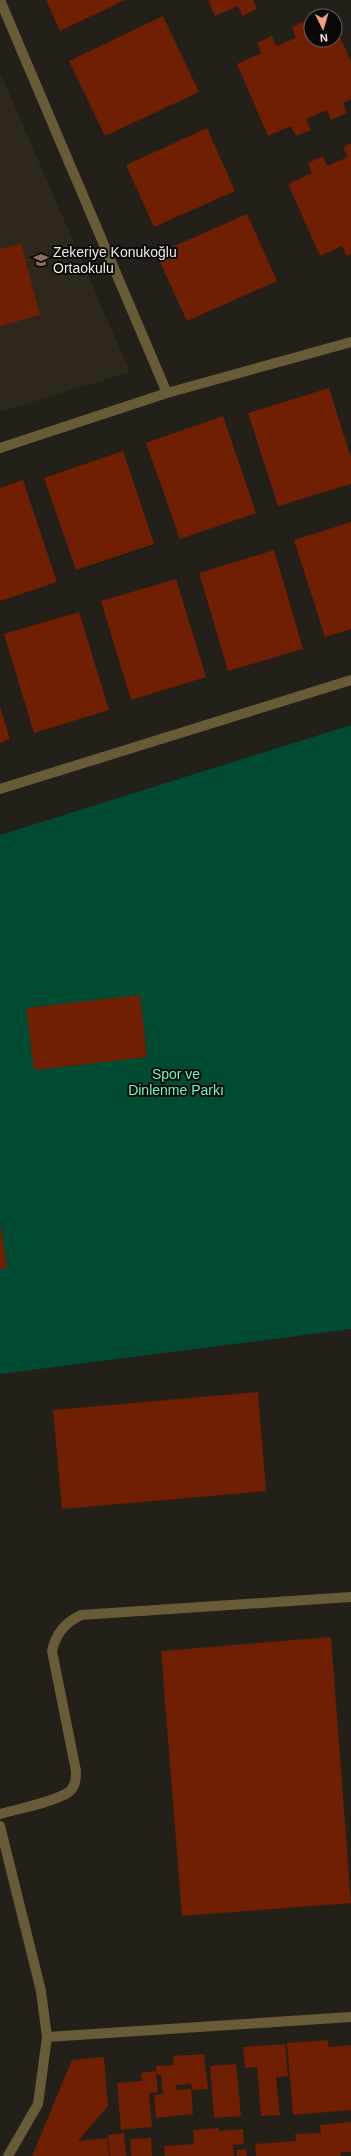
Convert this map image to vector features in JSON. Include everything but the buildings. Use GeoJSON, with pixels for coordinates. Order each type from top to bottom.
{"type":"FeatureCollection","features":[{"type":"Feature","properties":{"kind":"street"},"geometry":{"type":"LineString","coordinates":[[0,0],[167,393]]}},
{"type":"Feature","properties":{"kind":"street"},"geometry":{"type":"LineString","coordinates":[[0,448],[167,393],[351,342]]}},
{"type":"Feature","properties":{"kind":"street"},"geometry":{"type":"LineString","coordinates":[[0,789],[351,680]]}},
{"type":"Feature","properties":{"kind":"street"},"geometry":{"type":"LineString","coordinates":[[0,1814],[61,1796],[71,1790],[76,1781],[76,1771],[52,1651],[54,1639],[70,1621],[81,1615],[351,1597]]}},
{"type":"Feature","properties":{"kind":"street"},"geometry":{"type":"LineString","coordinates":[[0,1826],[41,1991],[47,2038],[38,2104],[8,2156]]}},
{"type":"Feature","properties":{"kind":"street"},"geometry":{"type":"LineString","coordinates":[[47,2038],[351,2017]]}},
{"type":"Feature","properties":{"kind":"shaded area","name":"Zekeriye Konukoğlu Ortaokulu"},"geometry":{"type":"Polygon","coordinates":[[[0,72],[130,372],[0,412],[0,72]]]}},
{"type":"Feature","properties":{"kind":"green space","name":"Spor ve Dinlenme Parkı"},"geometry":{"type":"Polygon","coordinates":[[[351,725],[351,1329],[0,1374],[0,835],[351,725]]]}},
{"type":"Feature","properties":{"kind":"place","name":"Zekeriye Konukoğlu Ortaokulu"},"geometry":{"type":"Point","coordinates":[41,260]}}]}
